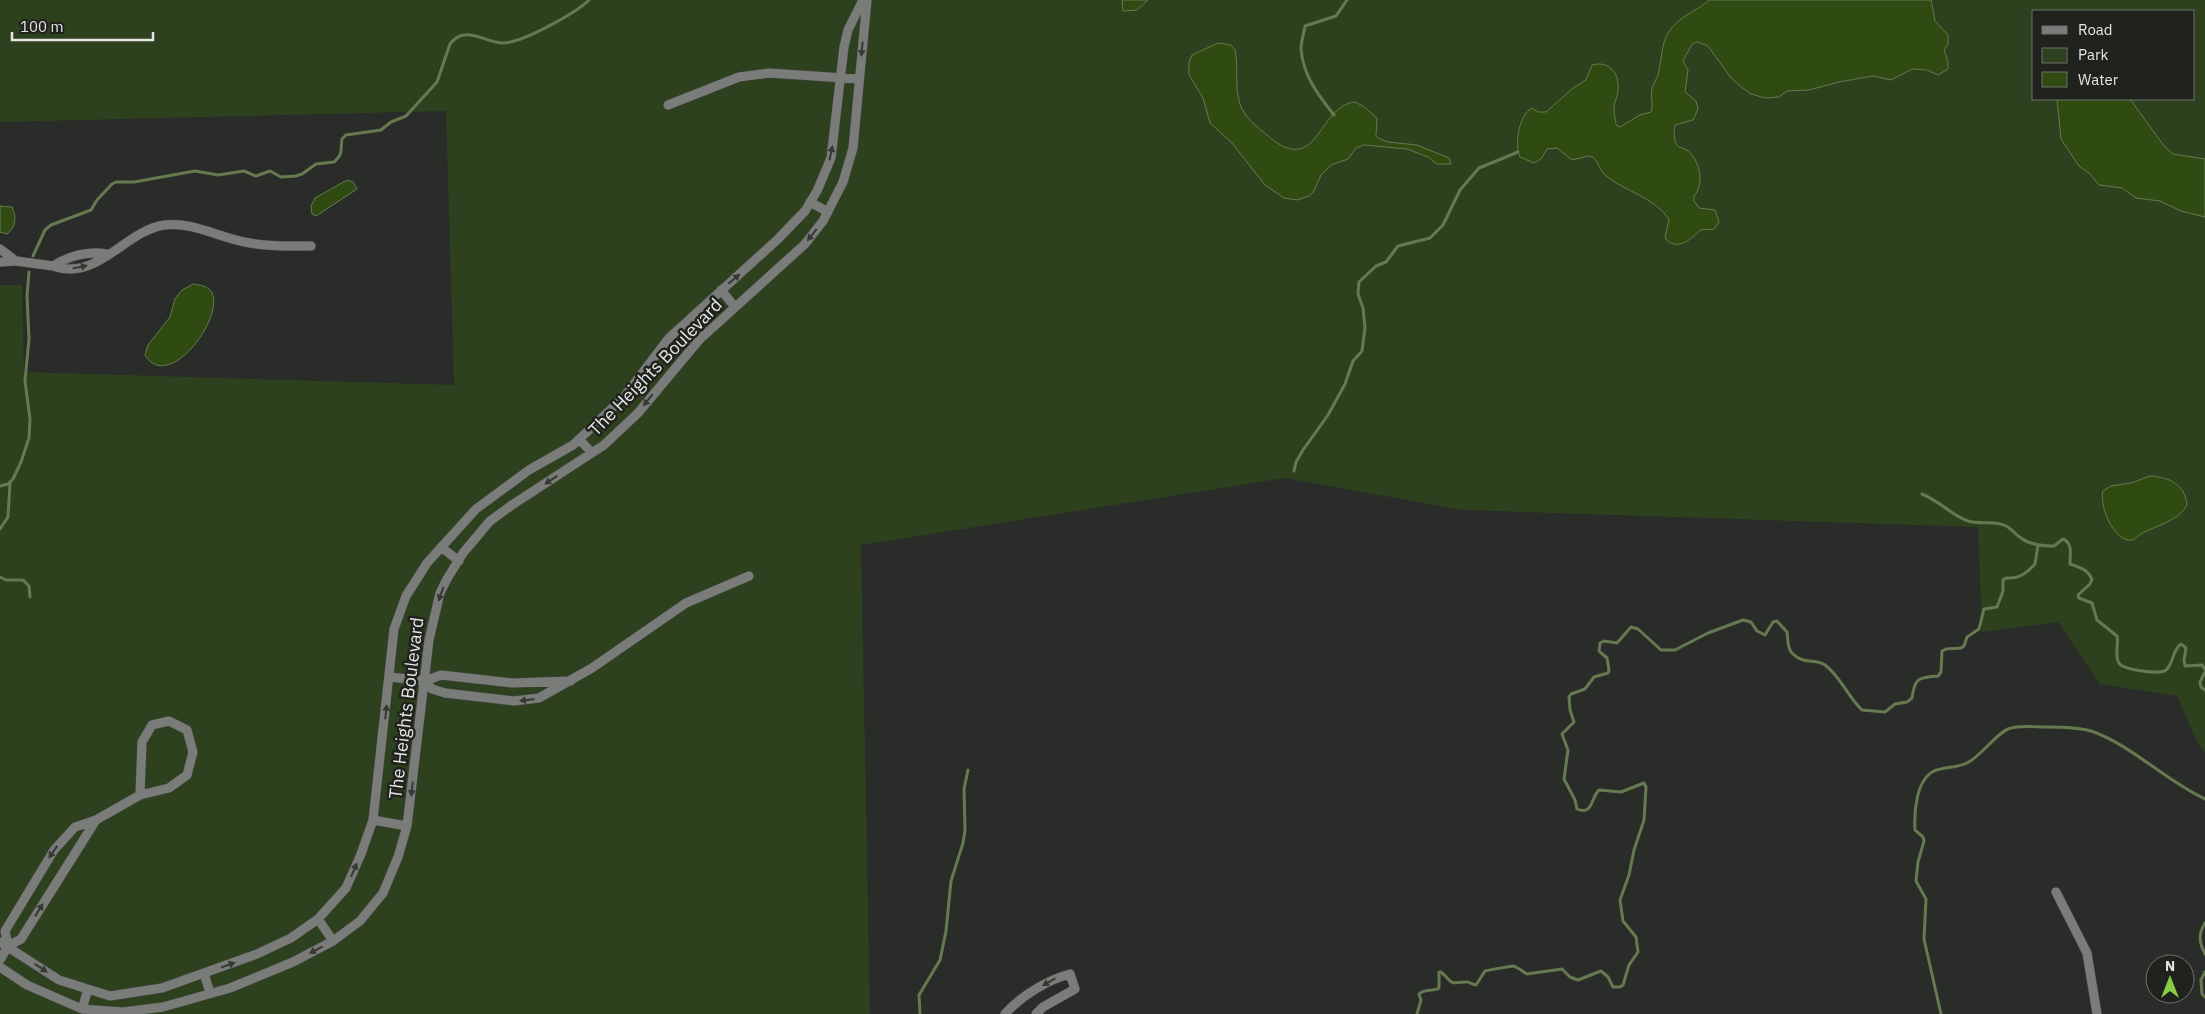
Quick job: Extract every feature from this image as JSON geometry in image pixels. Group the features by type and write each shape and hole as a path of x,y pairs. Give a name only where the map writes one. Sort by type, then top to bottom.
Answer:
{"street":[{"name":"The Heights Boulevard","path":"4,944 59,980 110,996 162,988 258,954 291,938 318,919 346,888 373,820 394,629 401,606 427,564 476,509 529,470 573,445 624,397 669,338 791,226 810,202 823,178 830,158 844,47 848,30 865,0"},
{"name":"The Heights Boulevard","path":"0,967 27,985 82,1009 123,1012 163,1007 210,994 293,962 333,941 360,921 383,893 398,857 407,826 429,640 436,607 447,579 459,560 490,521 604,445 638,413 699,340 805,244 828,212 851,159 865,0"},
{"path":"668,105 739,77 769,73 859,79"},
{"path":"810,202 828,212"},
{"path":"0,262 16,261 54,266 64,259 94,252 107,254 146,232 163,225 199,228 222,237 251,244 311,246"},
{"path":"0,249 16,261"},
{"path":"721,290 735,307"},
{"path":"579,439 592,453"},
{"path":"441,547 459,560"},
{"path":"425,681 438,692 522,701 539,698 571,680 686,603 749,576"},
{"path":"390,677 425,681 441,675 512,682 571,680"},
{"path":"0,960 5,931 54,850 75,827 96,820 140,795 168,788 187,775 194,752 187,730 169,721 152,725 142,742 140,795"},
{"path":"4,944 21,938 96,820"},
{"path":"373,820 407,826"},
{"path":"2056,892 2087,953 2096,1014"},
{"path":"318,919 333,941"},
{"path":"204,973 210,994"},
{"path":"1011,1012 1054,978 1070,974 1075,989 1043,1007 1036,1014"},
{"path":"82,1009 88,989"}],"green space":[{"path":"0,0 2205,0 2205,752 2198,744 2177,696 2100,684 2058,622 1982,632 1978,527 1463,510 1285,478 861,545 870,1014 0,1014 0,285 22,285 24,372 454,385 446,111 0,122"}],"water":[{"path":"1122,0 1148,0 1137,10 1123,11"},
{"path":"1709,0 1931,0 1935,21 1948,35 1948,44 1944,50 1948,69 1938,75 1927,70 1912,69 1891,80 1873,76 1809,90 1787,91 1779,97 1765,98 1751,94 1731,78 1708,46 1697,42 1692,44 1683,61 1688,70 1685,92 1696,101 1698,109 1693,120 1675,125 1674,138 1678,146 1691,154 1700,172 1699,185 1694,201 1699,208 1715,210 1719,222 1714,229 1700,230 1688,241 1679,244 1669,242 1665,238 1669,219 1663,211 1648,200 1606,176 1593,157 1588,156 1572,160 1557,148 1547,149 1541,159 1534,163 1520,157 1518,138 1524,117 1532,108 1538,112 1546,112 1573,88 1586,80 1592,65 1608,66 1617,79 1618,92 1614,104 1616,125 1620,127 1640,115 1651,112 1652,89 1658,75 1666,36 1676,23"},
{"path":"1218,43 1231,45 1235,50 1238,97 1244,113 1259,129 1284,147 1297,149 1307,145 1342,106 1355,102 1377,118 1376,136 1378,138 1388,142 1417,145 1449,158 1451,164 1437,164 1428,157 1407,149 1364,145 1356,148 1348,159 1331,165 1321,175 1314,191 1309,196 1297,200 1284,198 1265,185 1232,143 1210,123 1203,98 1189,75 1189,62 1192,55"},
{"path":"2057,100 2131,100 2164,146 2173,154 2205,159 2205,217 2181,211 2160,201 2136,198 2122,188 2099,185 2090,174 2079,166 2061,139"},
{"path":"347,180 353,182 357,189 316,216 312,214 311,206 315,198"},
{"path":"0,206 12,207 15,214 14,225 7,234 0,232"},
{"path":"193,284 201,285 211,291 214,303 211,317 193,347 180,358 167,365 155,364 145,355 148,345 170,317 175,299 182,290"},
{"path":"2150,476 2164,478 2175,483 2183,492 2187,505 2183,511 2172,519 2147,531 2134,540 2122,538 2108,520 2103,504 2103,491 2111,486 2131,483"}],"waterway":[{"path":"33,256 45,230 51,225 91,210 97,200 116,182 134,182 195,171 218,175 244,171 256,176 270,171 281,177 296,176 316,164 334,162 340,154 342,139 346,135 381,130 391,122 406,116 437,82 450,44 456,38 462,35 469,35 496,42 512,42 548,26 573,12 589,0"},
{"path":"1334,115 1308,76 1302,58 1301,46 1305,26 1336,16 1347,0"},
{"path":"1294,471 1296,462 1303,450 1328,415 1345,384 1353,361 1362,351 1365,328 1363,308 1358,294 1359,282 1376,266 1386,262 1398,246 1430,238 1443,225 1460,190 1479,168 1518,152"},
{"path":"0,486 8,484 13,479 29,438 30,419 25,381 29,339 27,296 29,272"},
{"path":"0,529 8,517 10,483"},
{"path":"1922,494 1963,519 1973,522 2002,524 2032,544 2054,546 2063,539 2066,541 2070,549 2070,564 2086,571 2092,579 2090,584 2078,595 2079,598 2092,603 2097,620 2117,636 2117,657 2122,666 2142,671 2157,672 2166,670 2181,644 2186,648 2185,666 2202,665 2205,669"},
{"path":"1417,1014 1421,1000 1419,994 1439,988 1439,972 1453,983 1466,982 1476,985 1485,971 1513,966 1527,974 1562,969 1570,977 1578,980 1601,971 1608,977 1613,987 1623,985 1629,965 1638,952 1636,937 1623,921 1620,900 1644,820 1646,787 1644,783 1621,792 1599,790 1589,808 1582,810 1577,809 1575,800 1564,779 1568,750 1562,734 1574,722 1570,710 1569,697 1571,694 1585,689 1594,677 1608,673 1607,658 1599,651 1600,643 1604,641 1617,643 1631,627 1638,629 1661,650 1675,650 1708,633 1743,620 1751,622 1757,631 1765,635 1773,622 1777,621 1787,632 1789,647 1793,654 1801,659 1825,665 1836,675 1862,710 1885,712 1895,704 1907,702 1912,698 1916,682 1922,678 1938,676 1941,672 1942,651 1964,646 1967,637 1979,629 1984,609 1997,607 2003,591 2003,580 2022,575 2035,564 2038,545"},
{"path":"0,577 6,580 23,580 29,586 30,597"},
{"path":"2205,672 2200,682 2201,687 2205,690"},
{"path":"1941,1014 1924,939 1926,899 1916,881 1918,862 1924,841 1923,837 1915,830 1915,814 1917,797 1923,781 1928,775 1934,771 1967,763 1998,735 2008,729 2027,726 2063,727 2091,731 2105,737 2134,753 2176,783 2205,799"},
{"path":"920,1014 919,995 940,960 946,931 951,881 965,831 964,789 968,770"},
{"path":"2205,923 2200,939 2205,954"},
{"path":"2205,972 2201,980 2202,994 2205,997"}]}
